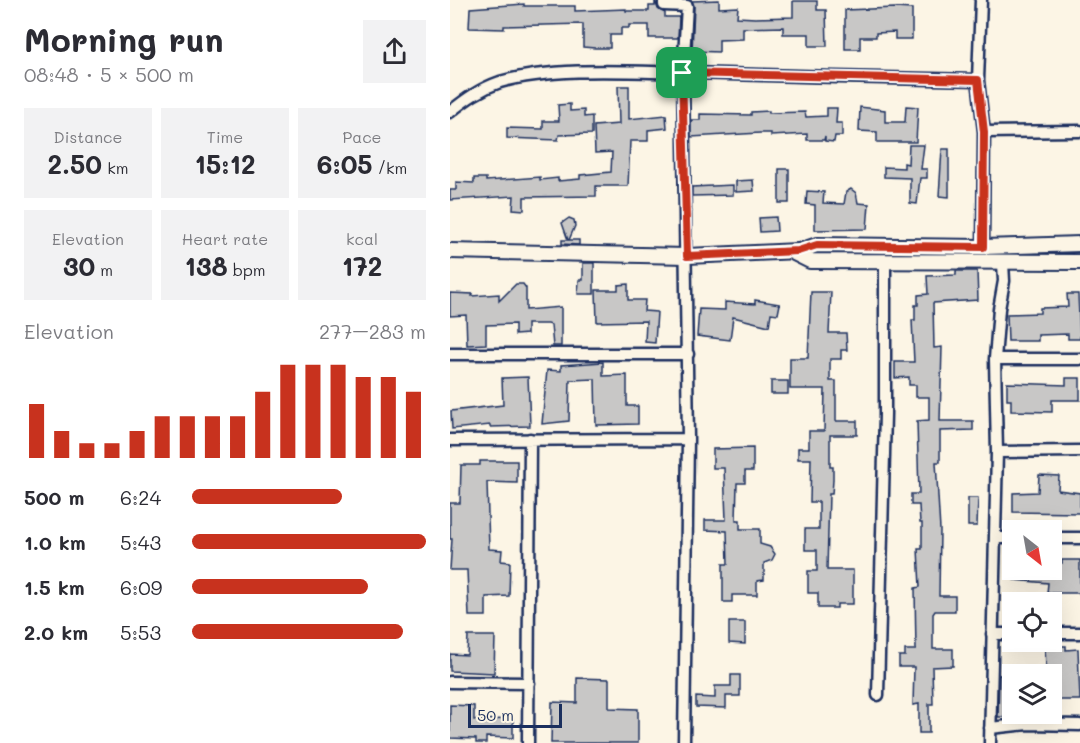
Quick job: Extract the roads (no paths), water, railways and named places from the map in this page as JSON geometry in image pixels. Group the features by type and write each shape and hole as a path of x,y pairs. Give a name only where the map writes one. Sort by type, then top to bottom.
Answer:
{"street":[{"path":"664,0 664,5 687,6 682,73 688,354 684,743"},
{"path":"981,0 978,80 984,132 983,247"},
{"path":"450,112 474,93 502,82 552,73 682,73 978,80"},
{"path":"984,132 1080,131"},
{"path":"450,251 687,256 798,251 817,245 983,247 1080,244"},
{"path":"798,251 794,253 810,261 1080,262"},
{"path":"878,695 885,414 885,262"},
{"path":"990,743 996,538 995,358 1004,281 1003,263"},
{"path":"450,354 688,354"},
{"path":"995,358 1080,359"},
{"path":"450,440 688,439"},
{"path":"528,743 530,440"},
{"path":"997,452 1080,451"},
{"path":"996,538 1002,538"},
{"path":"1062,538 1080,538"},
{"path":"1062,633 1080,633"},
{"path":"992,634 1002,634"},
{"path":"450,682 529,683"},
{"path":"990,728 1028,724 1080,725"}]}
